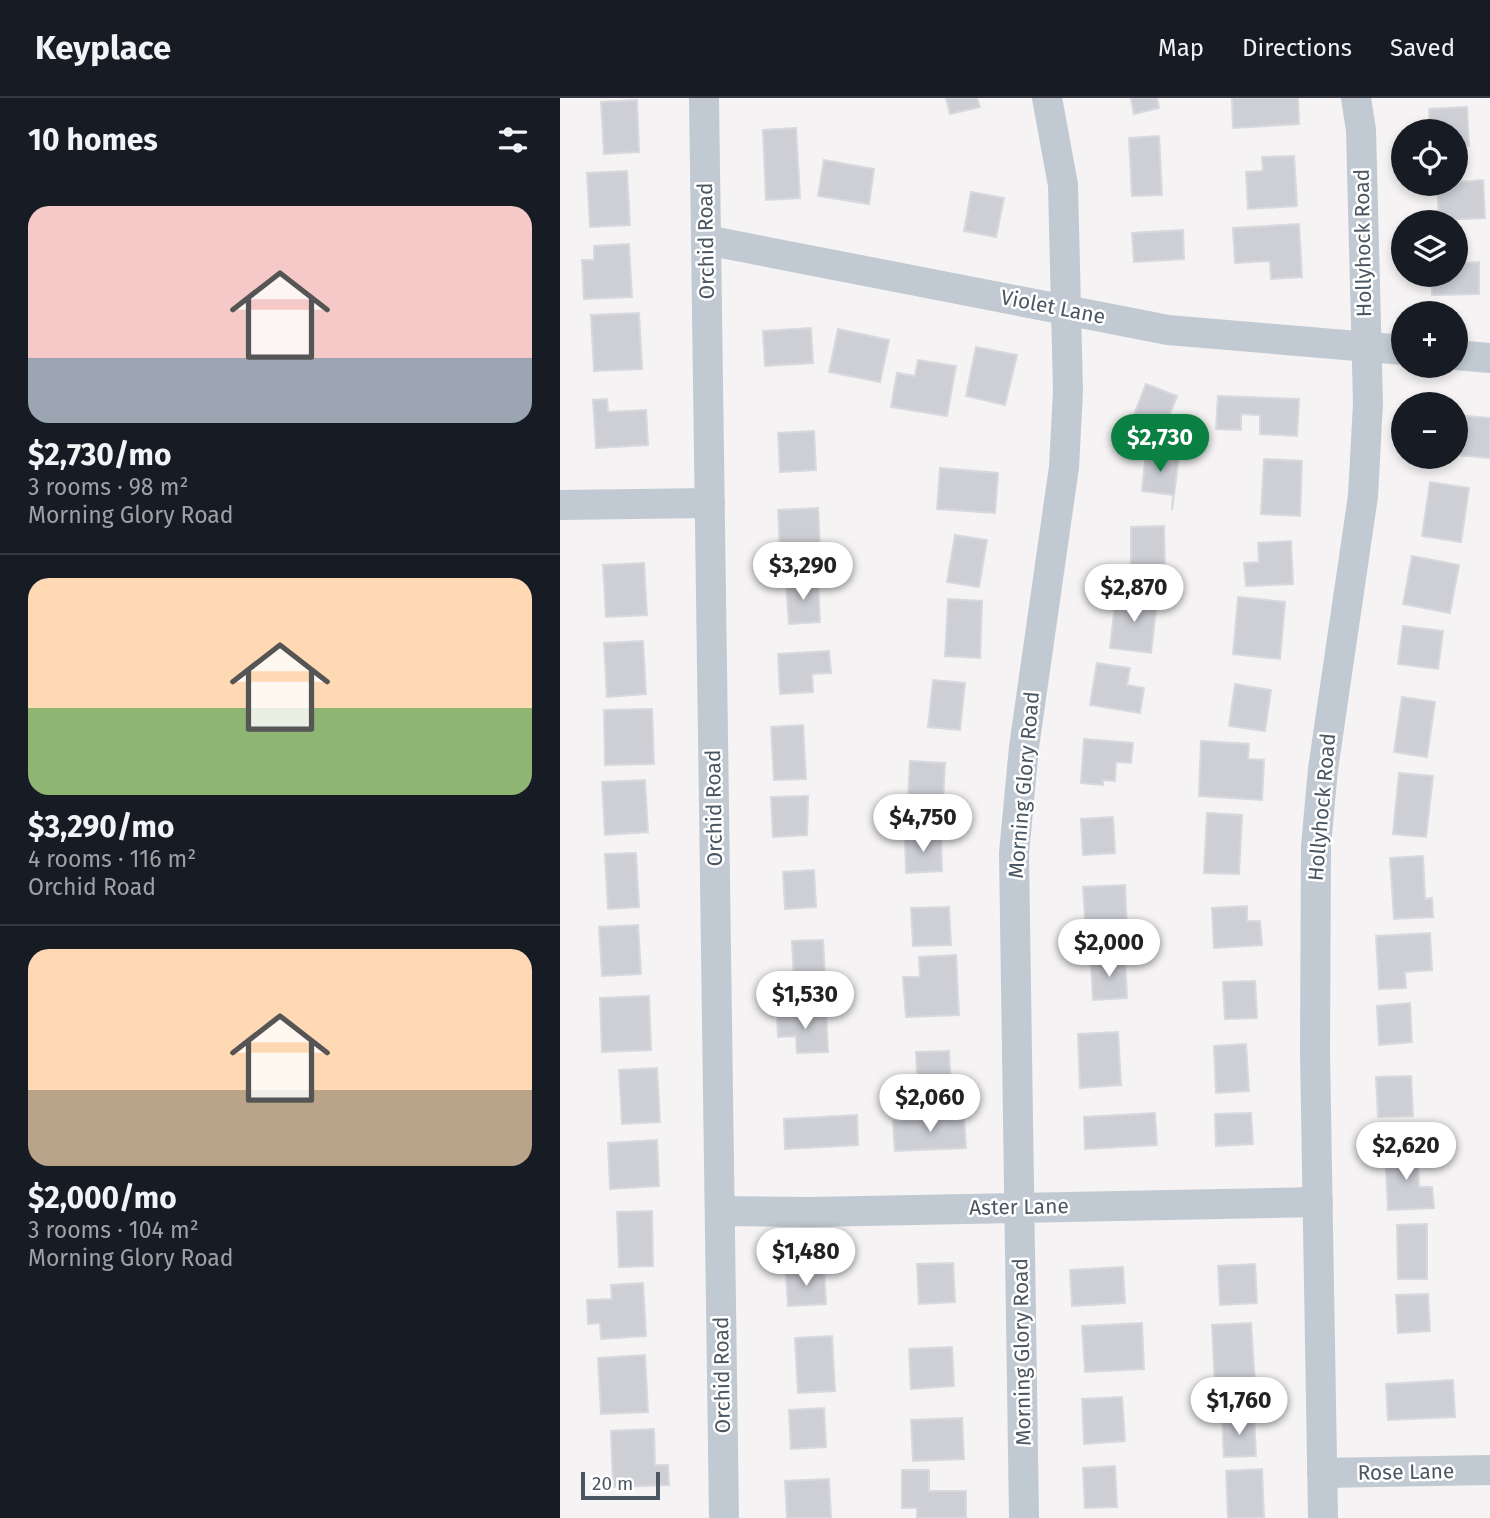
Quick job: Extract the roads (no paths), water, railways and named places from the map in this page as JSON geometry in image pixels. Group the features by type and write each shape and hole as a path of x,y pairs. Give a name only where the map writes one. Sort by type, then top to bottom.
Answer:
{"street":[{"name":"Orchid Road","path":"704,98 724,1518"},
{"name":"Morning Glory Road","path":"1024,1518 1014,853 1024,747 1064,467 1068,391 1063,185 1047,98"},
{"name":"Hollyhock Road","path":"1323,1518 1314,1052 1315,846 1323,769 1363,496 1368,403 1361,130 1356,98"},
{"name":"Violet Lane","path":"706,240 1168,330 1391,349"},
{"path":"1468,356 1490,358"},
{"path":"560,505 710,503"},
{"name":"Aster Lane","path":"720,1211 1318,1202"},
{"name":"Rose Lane","path":"1322,1473 1490,1471"}]}
